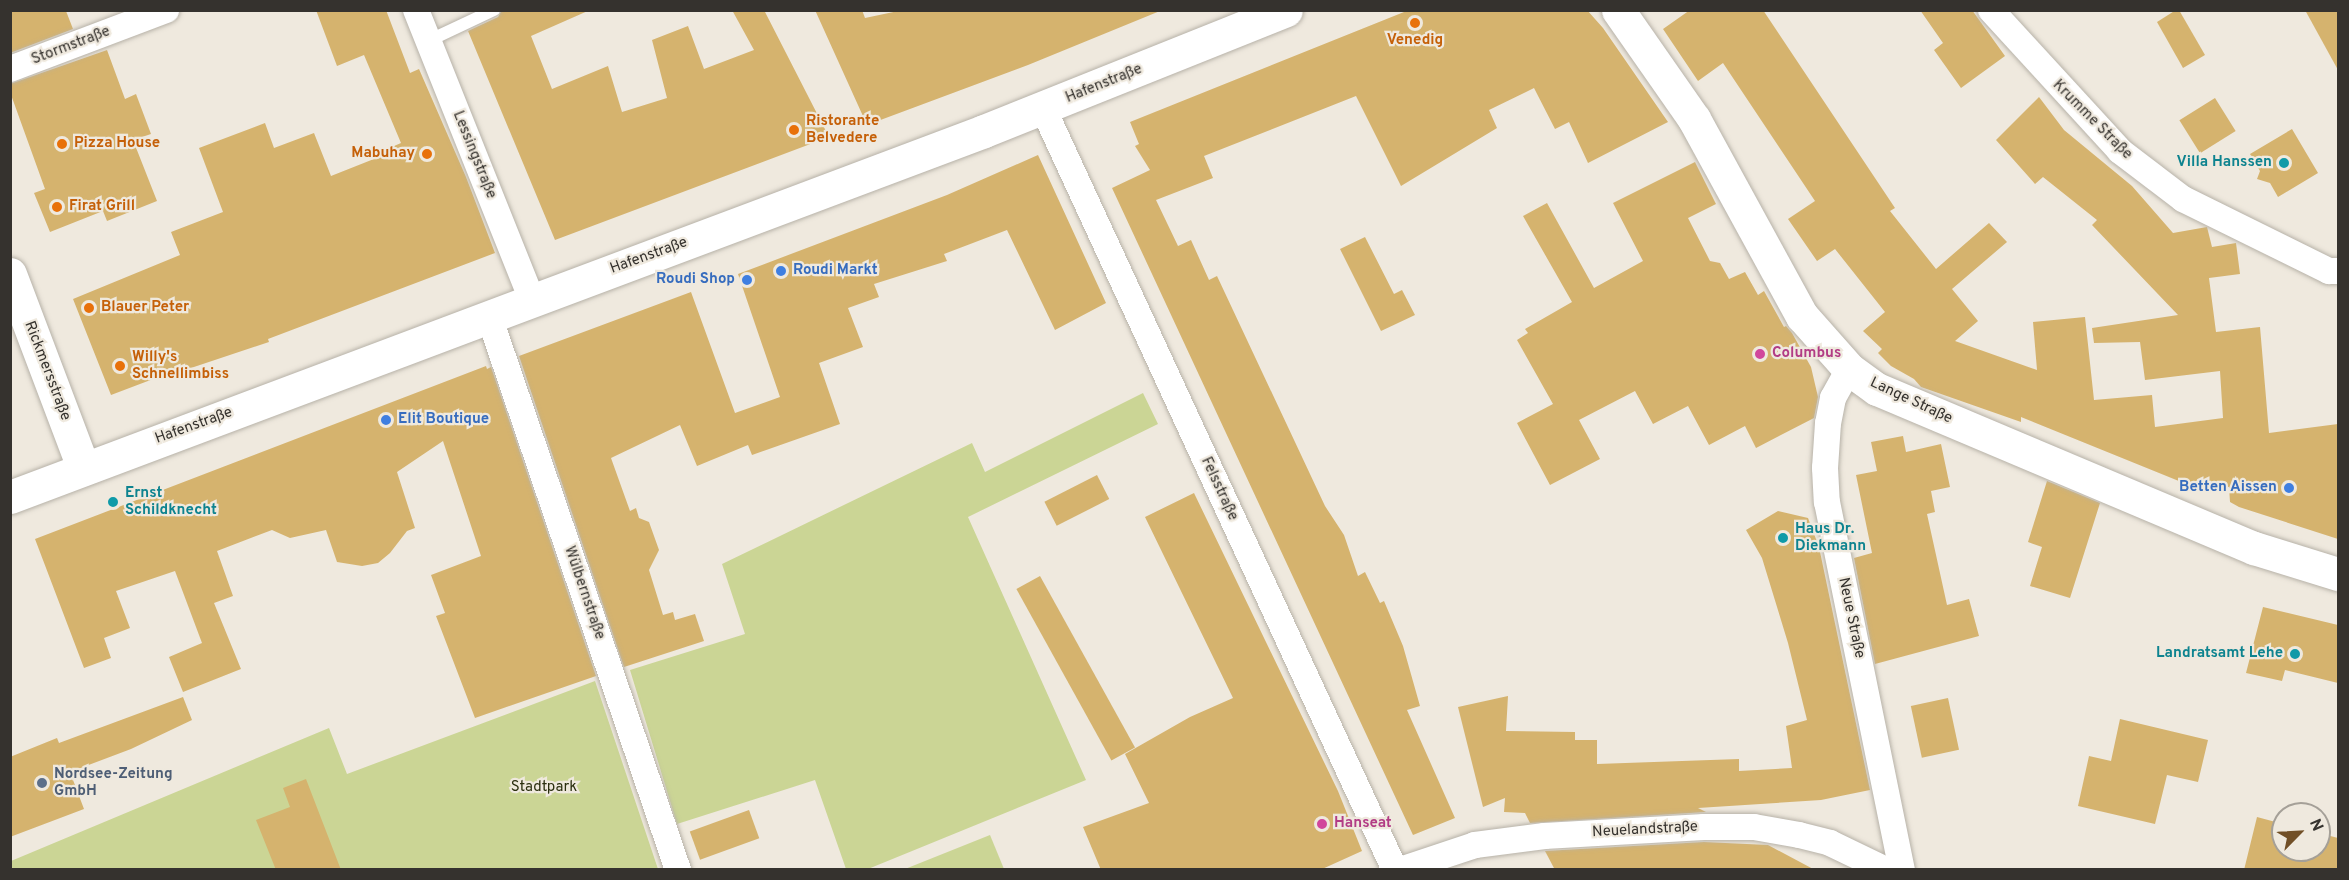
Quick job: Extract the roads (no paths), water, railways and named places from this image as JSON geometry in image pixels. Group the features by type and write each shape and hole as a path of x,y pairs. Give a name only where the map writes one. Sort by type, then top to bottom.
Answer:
{"street":[{"name":"Stormstraße","path":"10,69 166,10"},
{"name":"Lessingstraße","path":"416,10 532,300"},
{"name":"Hafenstraße","path":"10,496 1043,108 1286,10"},
{"name":"Lange Straße","path":"1618,10 1694,119 1802,316 1850,369 1877,389 2203,527 2254,548 2338,574"},
{"name":"Krumme Straße","path":"1991,10 2120,151 2183,199 2329,271 2338,272"},
{"name":"Felsstraße","path":"1043,108 1395,870"},
{"name":"Rickmersstraße","path":"10,274 83,468"},
{"name":"Wülbernstraße","path":"489,316 678,870"},
{"name":"Neue Straße","path":"1850,369 1833,398 1828,423 1825,468 1827,502 1902,870"},
{"name":"Neuelandstraße","path":"1400,870 1475,845 1544,836 1704,827 1754,827 1799,835 1830,843 1886,870"}],"lane":[{"path":"428,41 494,10"}],"place":[{"name":"Venedig","path":"1415,23"},
{"name":"Ristorante Belvedere","path":"794,130"},
{"name":"Pizza House","path":"62,144"},
{"name":"Mabuhay","path":"427,154"},
{"name":"Villa Hanssen","path":"2284,163"},
{"name":"Firat Grill","path":"57,207"},
{"name":"Roudi Markt","path":"781,271"},
{"name":"Roudi Shop","path":"747,280"},
{"name":"Blauer Peter","path":"89,308"},
{"name":"Columbus","path":"1760,354"},
{"name":"Willy's Schnellimbiss","path":"120,366"},
{"name":"Elit Boutique","path":"386,420"},
{"name":"Betten Aissen","path":"2289,488"},
{"name":"Ernst Schildknecht","path":"113,502"},
{"name":"Haus Dr. Diekmann","path":"1783,538"},
{"name":"Landratsamt Lehe","path":"2295,654"},
{"name":"Nordsee-Zeitung GmbH","path":"42,783"},
{"name":"Hanseat","path":"1322,824"}],"park label":[{"name":"Stadtpark","path":"544,788"}]}
